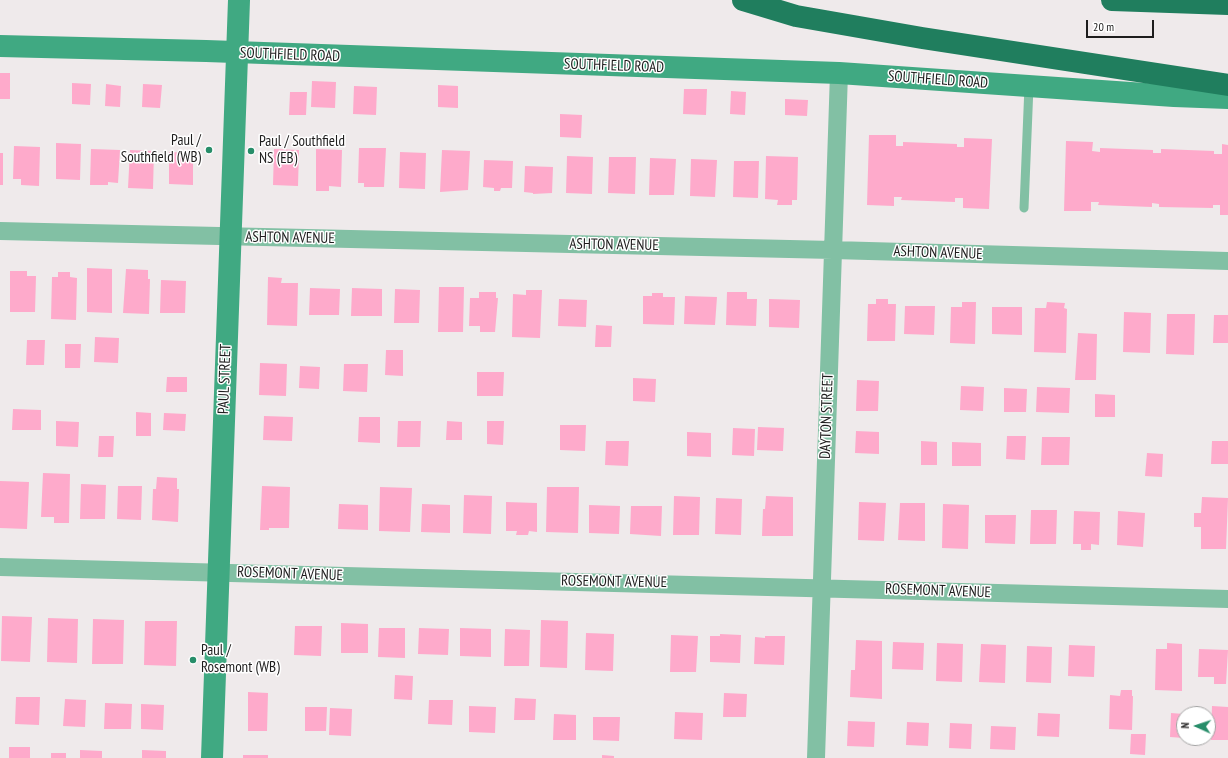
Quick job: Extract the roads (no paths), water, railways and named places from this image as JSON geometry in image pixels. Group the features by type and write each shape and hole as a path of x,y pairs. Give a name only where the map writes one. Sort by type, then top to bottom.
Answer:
{"highway":[{"path":"743,0 796,16 812,19 922,38 1228,86"},
{"path":"1112,0 1228,4"}],"main road":[{"name":"PAUL STREET","path":"212,758 239,0"},
{"name":"SOUTHFIELD ROAD","path":"0,46 839,73 1228,98"}],"street":[{"name":"DAYTON STREET","path":"816,758 839,73"},
{"name":"ASHTON AVENUE","path":"0,231 833,250 1228,261"},
{"name":"ROSEMONT AVENUE","path":"0,567 1228,599"}],"lane":[{"path":"1024,208 1029,86"}],"place":[{"name":"Paul / Southfield (WB)","path":"209,150"},
{"name":"Paul / Southfield NS (EB)","path":"251,151"},
{"name":"Paul / Rosemont (WB)","path":"193,660"}]}
